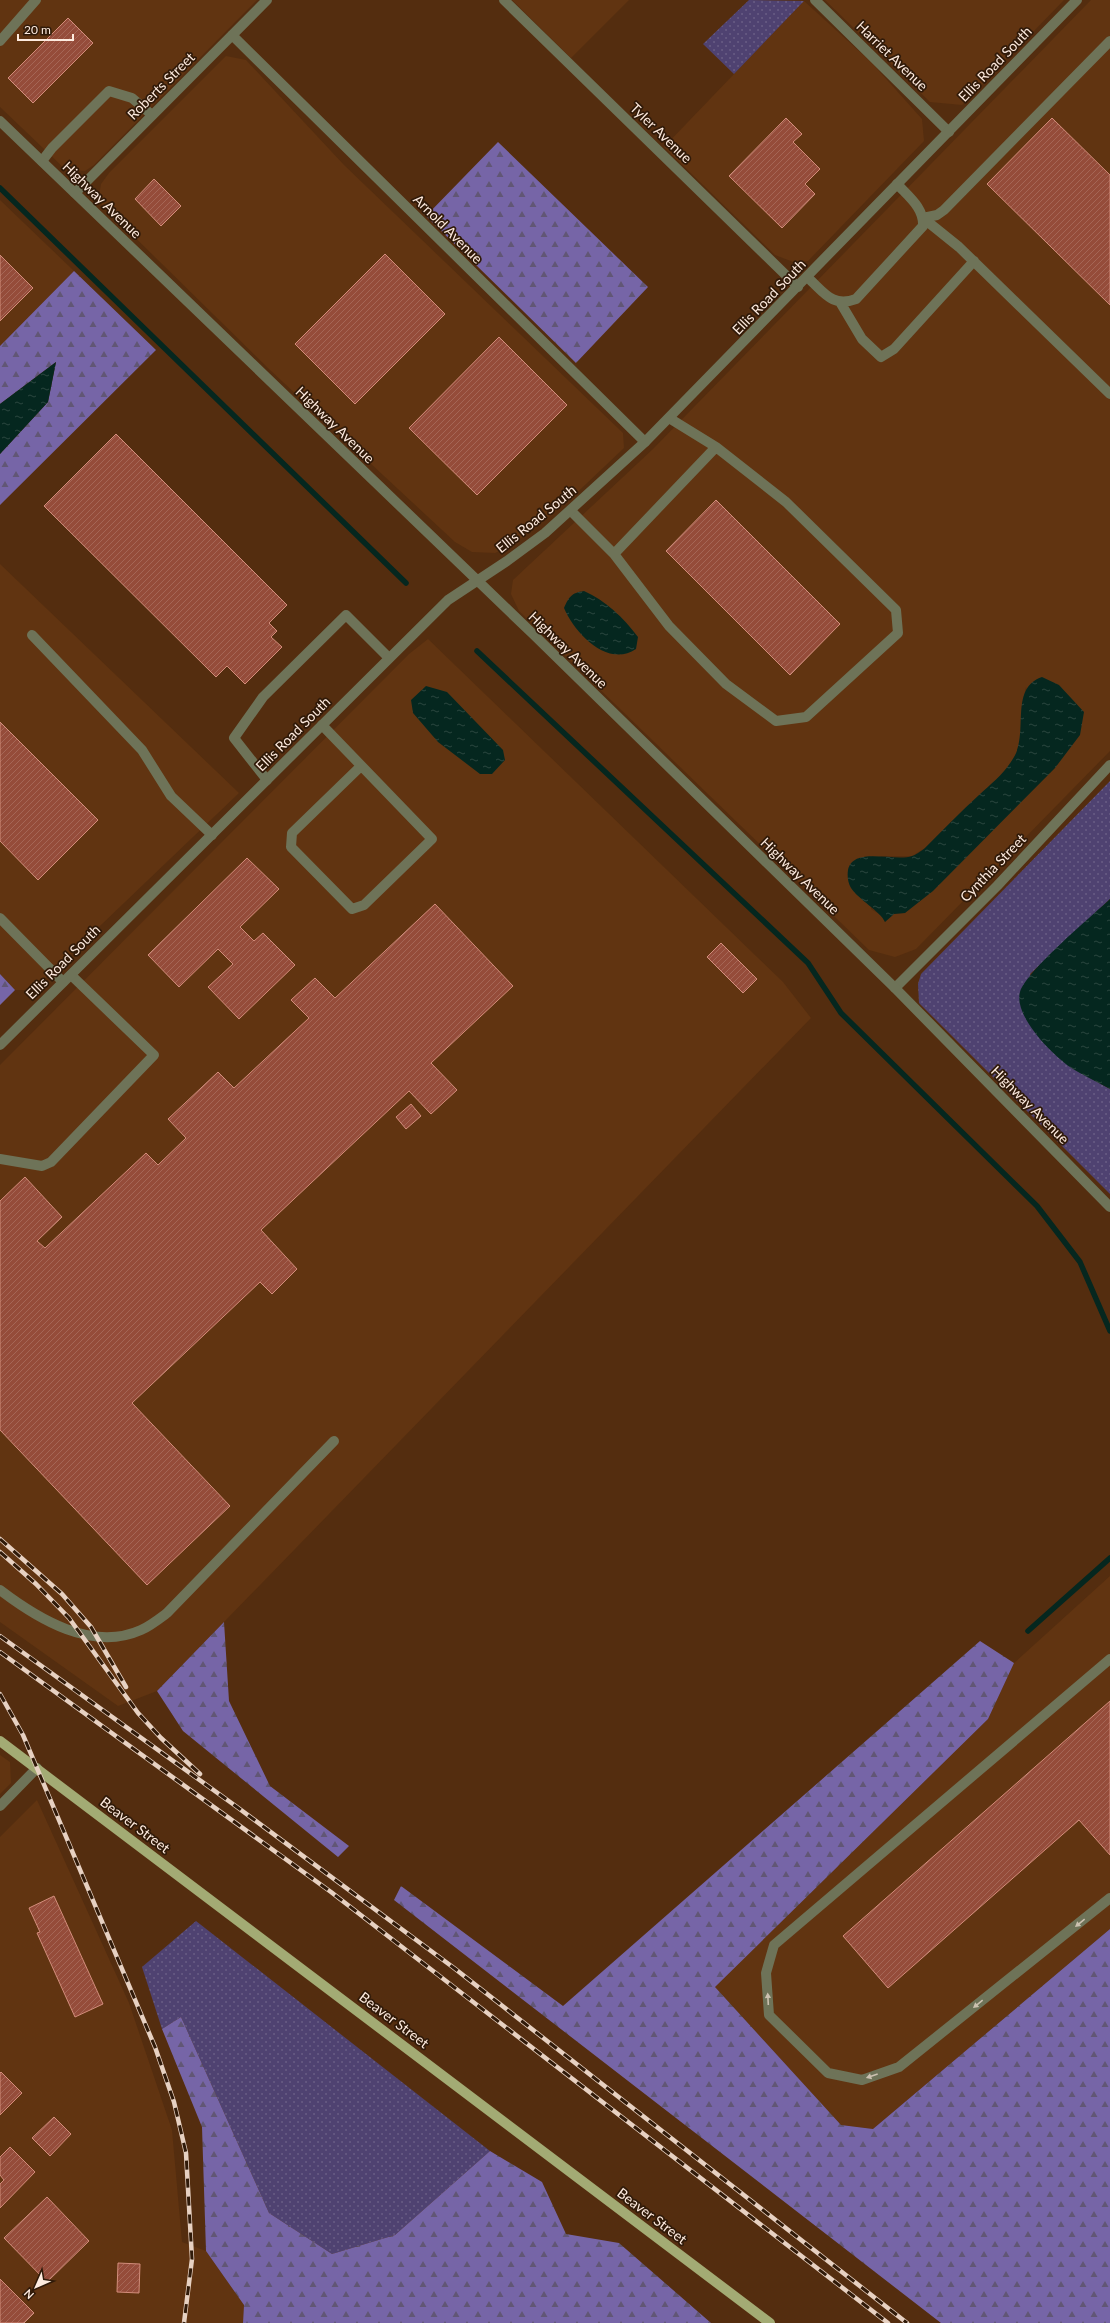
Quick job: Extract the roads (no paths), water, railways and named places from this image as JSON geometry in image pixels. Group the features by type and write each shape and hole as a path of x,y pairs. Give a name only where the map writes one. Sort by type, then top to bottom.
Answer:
{"main road":[{"name":"Beaver Street","path":"0,1741 770,2323"}],"street":[{"path":"0,41 36,0"},
{"name":"Roberts Street","path":"75,193 267,0"},
{"name":"Tyler Avenue","path":"504,0 798,287"},
{"name":"Harriet Avenue","path":"815,0 949,132"},
{"name":"Ellis Road South","path":"0,1045 448,600 507,561 571,511 645,442 808,277 1077,0"},
{"name":"Arnold Avenue","path":"232,35 645,442"},
{"path":"923,218 937,214 944,210 1110,41"},
{"path":"42,161 52,148 109,91 132,98 152,115"},
{"name":"Highway Avenue","path":"0,121 475,581 533,634 894,988 1110,1207"},
{"path":"808,277 833,300 840,302 856,299 923,226 923,218 919,208 897,184"},
{"path":"923,218 974,261 1110,394"},
{"path":"840,302 862,339 881,357 894,349 974,261"},
{"path":"571,511 614,554 674,631 726,684 776,721 806,718 898,633 896,610 786,502 716,447 669,418"},
{"path":"614,554 716,447"},
{"path":"267,780 234,738 263,697 346,616 389,658"},
{"path":"32,635 142,750 171,796 212,835"},
{"path":"322,725 432,839 364,905 352,909 291,847 292,833 361,766"},
{"name":"Cynthia Street","path":"894,988 996,886 1110,765"},
{"path":"0,918 63,982"},
{"path":"0,1159 42,1166 51,1162 154,1055 71,975"},
{"path":"0,1590 31,1613 82,1634 98,1638 142,1630 167,1613 334,1441"},
{"path":"1110,1659 774,1945 766,1973 769,2015 828,2073 862,2080 900,2067 1110,1898"},
{"path":"0,1806 37,1768"}],"water":[{"path":"56,362 48,402 0,454 0,404"},
{"path":"584,591 614,610 626,623 638,637 636,649 625,654 614,654 604,651 584,637 569,618 564,608 571,596"},
{"path":"1042,677 1059,685 1084,712 1080,735 1055,768 933,891 905,913 894,914 885,922 879,914 851,888 848,882 848,870 851,863 866,857 905,857 917,854 998,778 1007,768 1018,747 1021,712 1026,691 1032,683"},
{"path":"426,686 447,692 503,750 505,760 492,774 480,774 438,742 413,713 411,700"},
{"path":"1110,899 1110,1089 1073,1069 1046,1046 1029,1024 1019,1002 1020,992 1025,982 1034,971 1060,944"}],"waterway":[{"path":"0,188 406,583"},
{"path":"477,651 808,963 841,1013 1037,1206 1080,1262 1110,1331"},
{"path":"1028,1631 1110,1558"}],"railway":[{"path":"0,1539 62,1594 91,1627 126,1687"},
{"path":"0,1552 36,1584 69,1618 138,1713 161,1738 200,1774"},
{"path":"0,1636 237,1807 454,1968 907,2323"},
{"path":"0,1652 331,1892 888,2323"},
{"path":"0,1694 23,1735 155,2047 174,2102 186,2153 192,2259 184,2323"}]}
